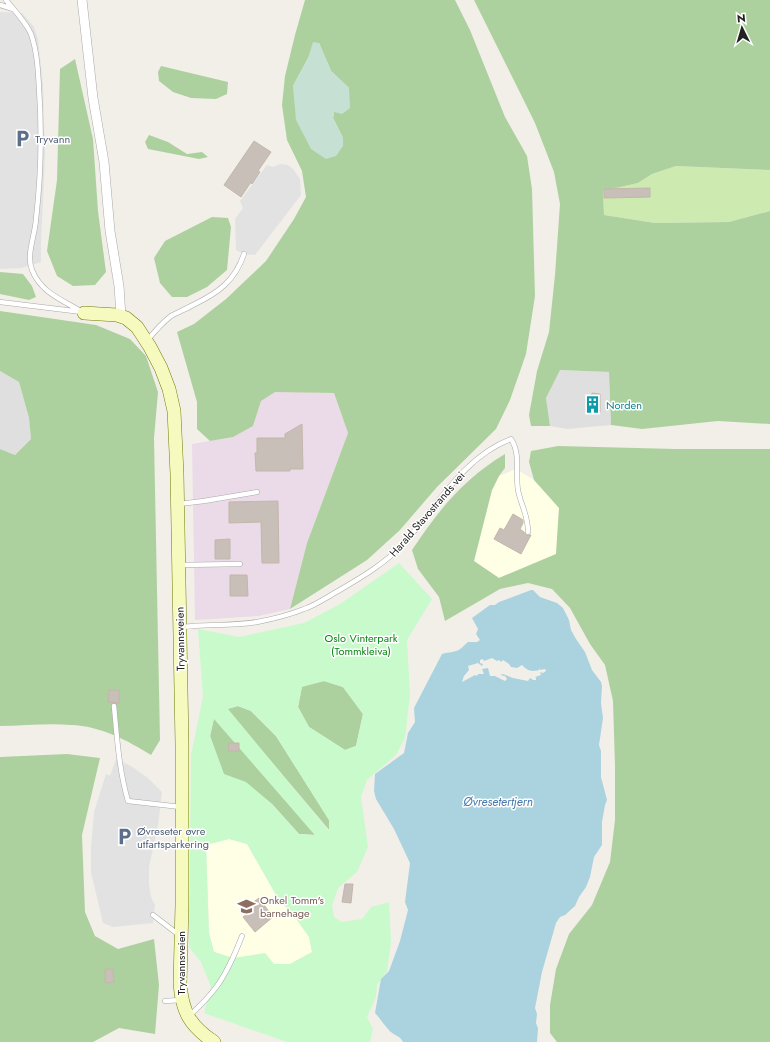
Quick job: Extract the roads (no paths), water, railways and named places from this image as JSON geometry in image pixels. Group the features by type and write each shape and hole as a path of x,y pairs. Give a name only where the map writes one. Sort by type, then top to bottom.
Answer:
{"street":[{"path":"82,0 93,98 104,162 110,231 119,286 121,316 84,313"},
{"name":"Tryvannsveien","path":"121,316 137,327 147,341 161,368 172,399 176,437 183,807 180,983 181,1000 188,1017"},
{"path":"188,1017 198,1030 214,1042"}],"lane":[{"path":"6,0 30,32 36,55 38,76 41,161 36,222 29,259 30,266 38,281 47,291 84,313"},
{"path":"0,5 13,9"},
{"path":"147,341 167,319 210,297 226,285 240,266 244,254"},
{"path":"0,302 84,313"},
{"name":"Harald Stavostrands vei","path":"180,627 257,622 293,613 305,609 358,580 396,552 452,485 478,458 496,445 511,438 516,447 518,489 528,520 528,532"},
{"path":"178,504 204,502 257,492"},
{"path":"179,565 240,564"},
{"path":"114,706 119,760 128,801 183,807"},
{"path":"154,916 181,936"},
{"path":"188,1017 211,994 221,980 234,956 242,936"},
{"path":"166,1001 181,1000"}],"water":[{"name":"Øvresetertjern","path":"533,590 540,597 557,603 563,608 569,620 571,630 585,652 592,670 601,682 603,718 599,745 601,751 601,777 607,800 602,822 602,845 594,857 590,877 575,906 565,915 560,917 556,923 542,972 535,1008 537,1014 536,1023 538,1028 537,1042 403,1042 390,1031 375,1013 381,979 389,971 400,941 408,910 405,902 410,863 394,829 376,799 374,791 375,774 404,753 408,733 415,722 414,708 442,654 461,649 468,642 477,642 480,640 476,634 478,629 472,618 490,605 495,605 499,602","holes":["492,658 497,661 499,660 501,662 503,660 511,667 517,668 522,665 526,669 534,671 539,670 540,668 540,670 545,669 546,671 543,673 540,672 541,675 535,677 536,680 530,678 528,681 503,674 500,675 505,676 507,679 505,681 495,676 490,676 488,668 482,669 484,674 478,674 477,676 475,675 462,682 464,676 469,670 468,666 478,663 482,666 483,664 480,663 480,660 483,659 484,661"]}],"place":[{"name":"Tryvann","path":"22,139"},
{"name":"Norden","path":"593,405"},
{"name":"Øvreseter øvre utfartsparkering","path":"124,837"},
{"name":"Onkel Tomm's barnehage","path":"247,906"}],"park label":[{"name":"Oslo Vinterpark (Tommkleiva)","path":"361,644"}]}
